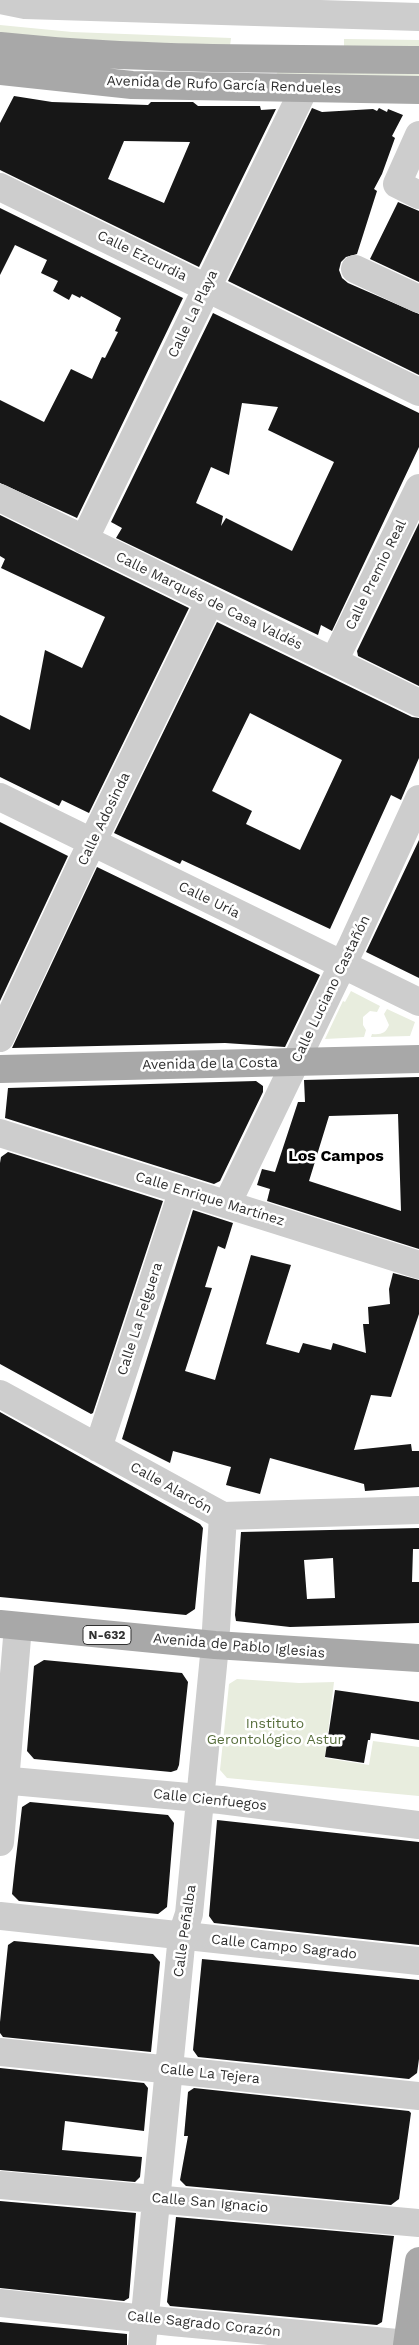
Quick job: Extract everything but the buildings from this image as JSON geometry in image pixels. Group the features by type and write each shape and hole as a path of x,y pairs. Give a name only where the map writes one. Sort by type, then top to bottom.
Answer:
{"main road":[{"name":"Avenida de Rufo García Rendueles","path":"0,46 64,53 133,56 419,60"},
{"name":"Avenida de Rufo García Rendueles","path":"0,71 132,85 417,91"},
{"name":"Avenida de la Costa","path":"0,1069 419,1059"},
{"name":"Avenida de Pablo Iglesias","path":"9,1625 214,1645 419,1658"},
{"path":"411,2343 419,2261"}],"street":[{"path":"0,0 25,5 419,17"},
{"name":"Calle La Playa","path":"84,540 304,89"},
{"path":"419,135 397,184 419,195"},
{"name":"Calle Ezcurdia","path":"0,187 419,392"},
{"path":"355,269 419,299"},
{"name":"Calle Premio Real","path":"334,661 419,488"},
{"name":"Calle Marqués de Casa Valdés","path":"0,498 84,540 208,594 334,661 419,703"},
{"name":"Calle Adosinda","path":"0,1038 208,594"},
{"name":"Calle Uría","path":"0,797 92,844 419,1002"},
{"name":"Calle Luciano Castañón","path":"227,1204 343,965 419,799"},
{"name":"Calle Enrique Martínez","path":"0,1133 419,1264"},
{"name":"Calle La Felguera","path":"98,1448 183,1190"},
{"name":"Calle Alarcón","path":"0,1394 223,1516 419,1510"},
{"name":"Calle Peñalba","path":"142,2345 182,1935 189,1914 214,1645 223,1516"},
{"path":"0,1842 9,1625"},
{"name":"Calle Cienfuegos","path":"3,1781 199,1799 419,1824"},
{"name":"Calle Campo Sagrado","path":"0,1916 419,1962"},
{"name":"Calle La Tejera","path":"0,2052 419,2096"},
{"name":"Calle San Ignacio","path":"0,2185 419,2223"},
{"name":"Calle Sagrado Corazón","path":"0,2303 411,2343"}],"green space":[{"path":"0,25 72,32 231,38 230,46 20,37 0,34"},
{"path":"344,39 419,40 419,49 344,48"},
{"path":"281,65 419,67 419,77 276,75"},
{"path":"351,991 380,1006 377,1012 370,1011 363,1017 363,1025 366,1030 364,1037 325,1039 343,1001 345,1002"},
{"path":"387,1009 415,1022 410,1036 371,1037 372,1034 383,1033 388,1028 389,1025 384,1014"},
{"name":"Instituto Gerontológico Astur","path":"237,1679 299,1683 334,1682 325,1758 369,1765 373,1741 419,1747 419,1796 227,1778 220,1770 229,1684"}],"district":[{"name":"Los Campos","path":"336,1156"}]}
